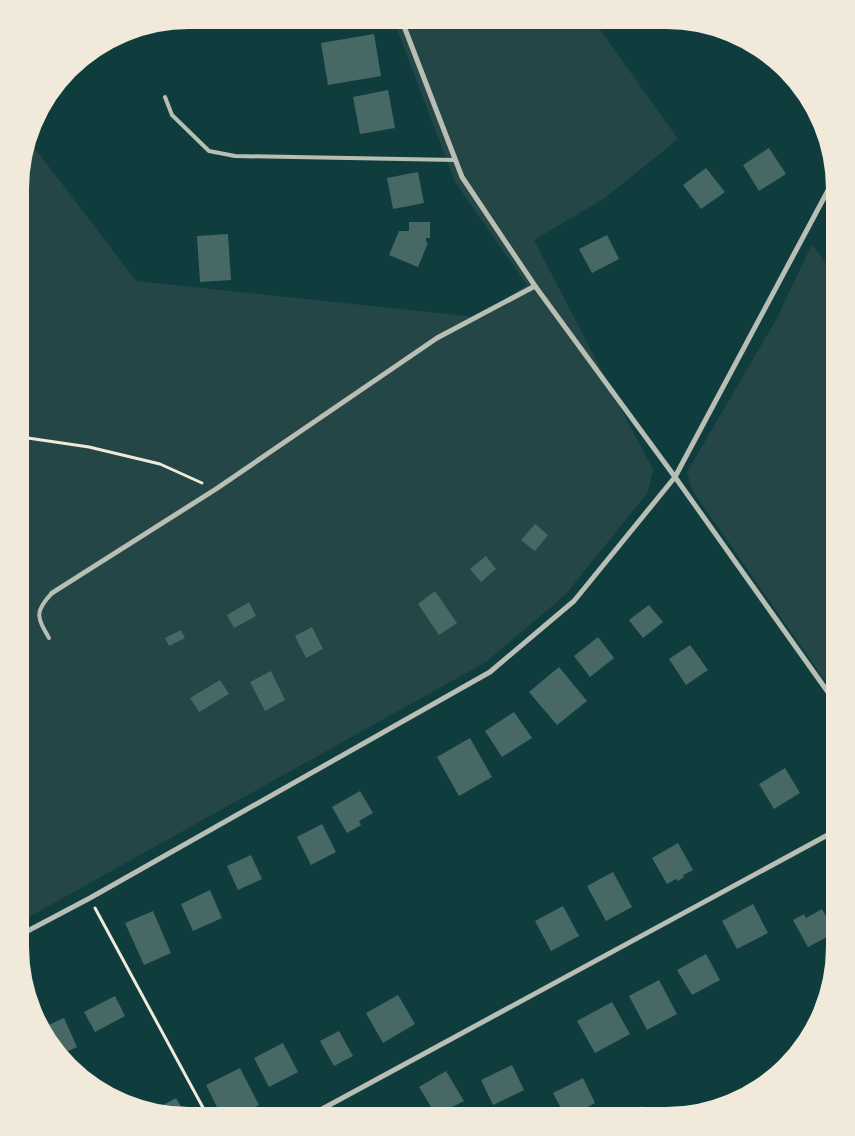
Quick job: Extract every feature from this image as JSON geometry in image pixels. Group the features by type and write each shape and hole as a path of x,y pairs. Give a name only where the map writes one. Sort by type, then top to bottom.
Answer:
{"street":[{"path":"405,29 462,177 534,286 675,477 826,689"},
{"path":"29,930 90,898 490,672 574,601 675,477 826,194"},
{"path":"52,593 216,489 437,338 534,286"},
{"path":"326,1107 826,837"}],"lane":[{"path":"165,97 172,116 209,151 235,156 455,160"},
{"path":"49,638 39,622 40,606 52,593"}],"path":[{"path":"29,438 89,447 160,464 216,489"},
{"path":"90,898 203,1107"}],"shaded area":[{"path":"397,29 600,29 678,139 605,198 534,240 653,470 648,492 565,595 486,662 29,917 29,188 30,167 34,147 136,281 476,317 527,285 455,182"},
{"path":"812,244 826,264 826,682 692,490 687,472 777,318"}],"building":[{"path":"374,34 381,76 328,85 321,43"},
{"path":"388,90 395,128 360,134 353,97"},
{"path":"769,148 786,174 759,191 743,165"},
{"path":"706,168 725,192 701,209 683,185"},
{"path":"418,172 424,203 393,209 387,178"},
{"path":"409,222 430,222 430,238 426,238 428,243 418,267 389,255 399,231 409,231"},
{"path":"228,234 231,280 200,282 197,236"},
{"path":"607,235 619,259 592,273 579,249"},
{"path":"535,524 548,535 535,551 521,540"},
{"path":"486,556 496,569 481,582 470,569"},
{"path":"435,591 457,623 439,635 418,604"},
{"path":"249,602 256,616 234,628 227,615"},
{"path":"649,605 663,622 643,638 629,620"},
{"path":"312,627 323,649 306,658 295,636"},
{"path":"181,630 185,638 169,646 165,638"},
{"path":"598,637 614,658 590,677 574,656"},
{"path":"690,645 708,670 686,685 669,659"},
{"path":"559,667 587,701 557,725 529,692"},
{"path":"271,671 285,700 265,711 250,682"},
{"path":"220,680 229,694 199,712 190,698"},
{"path":"514,712 532,738 502,757 485,731"},
{"path":"470,738 492,777 459,796 437,757"},
{"path":"785,768 800,793 774,809 759,784"},
{"path":"360,791 373,813 359,821 361,825 347,833 332,807"},
{"path":"322,824 336,852 311,865 297,837"},
{"path":"678,843 693,870 683,875 684,877 678,881 676,879 667,884 652,858"},
{"path":"251,855 262,879 238,890 227,866"},
{"path":"613,872 632,907 606,921 587,886"},
{"path":"210,890 222,918 193,931 181,904"},
{"path":"753,904 768,933 737,949 722,921"},
{"path":"563,906 579,936 551,951 535,921"},
{"path":"822,909 826,916 826,938 808,947 793,920 804,914 806,918"},
{"path":"153,911 171,953 144,965 125,923"},
{"path":"706,954 720,980 692,995 677,970"},
{"path":"659,980 677,1014 647,1030 629,996"},
{"path":"398,995 415,1024 383,1043 366,1013"},
{"path":"115,996 125,1016 95,1032 84,1012"},
{"path":"612,1002 630,1034 595,1053 577,1021"},
{"path":"64,1018 77,1047 67,1052 49,1025"},
{"path":"339,1031 353,1056 334,1066 320,1041"},
{"path":"283,1043 298,1072 269,1087 254,1058"},
{"path":"512,1065 524,1090 493,1105 481,1080"},
{"path":"240,1068 259,1105 255,1107 217,1107 206,1085"},
{"path":"446,1071 464,1101 452,1107 431,1107 419,1087"},
{"path":"583,1078 595,1103 588,1107 560,1107 553,1093"},
{"path":"176,1098 181,1107 167,1106 163,1105"}]}
